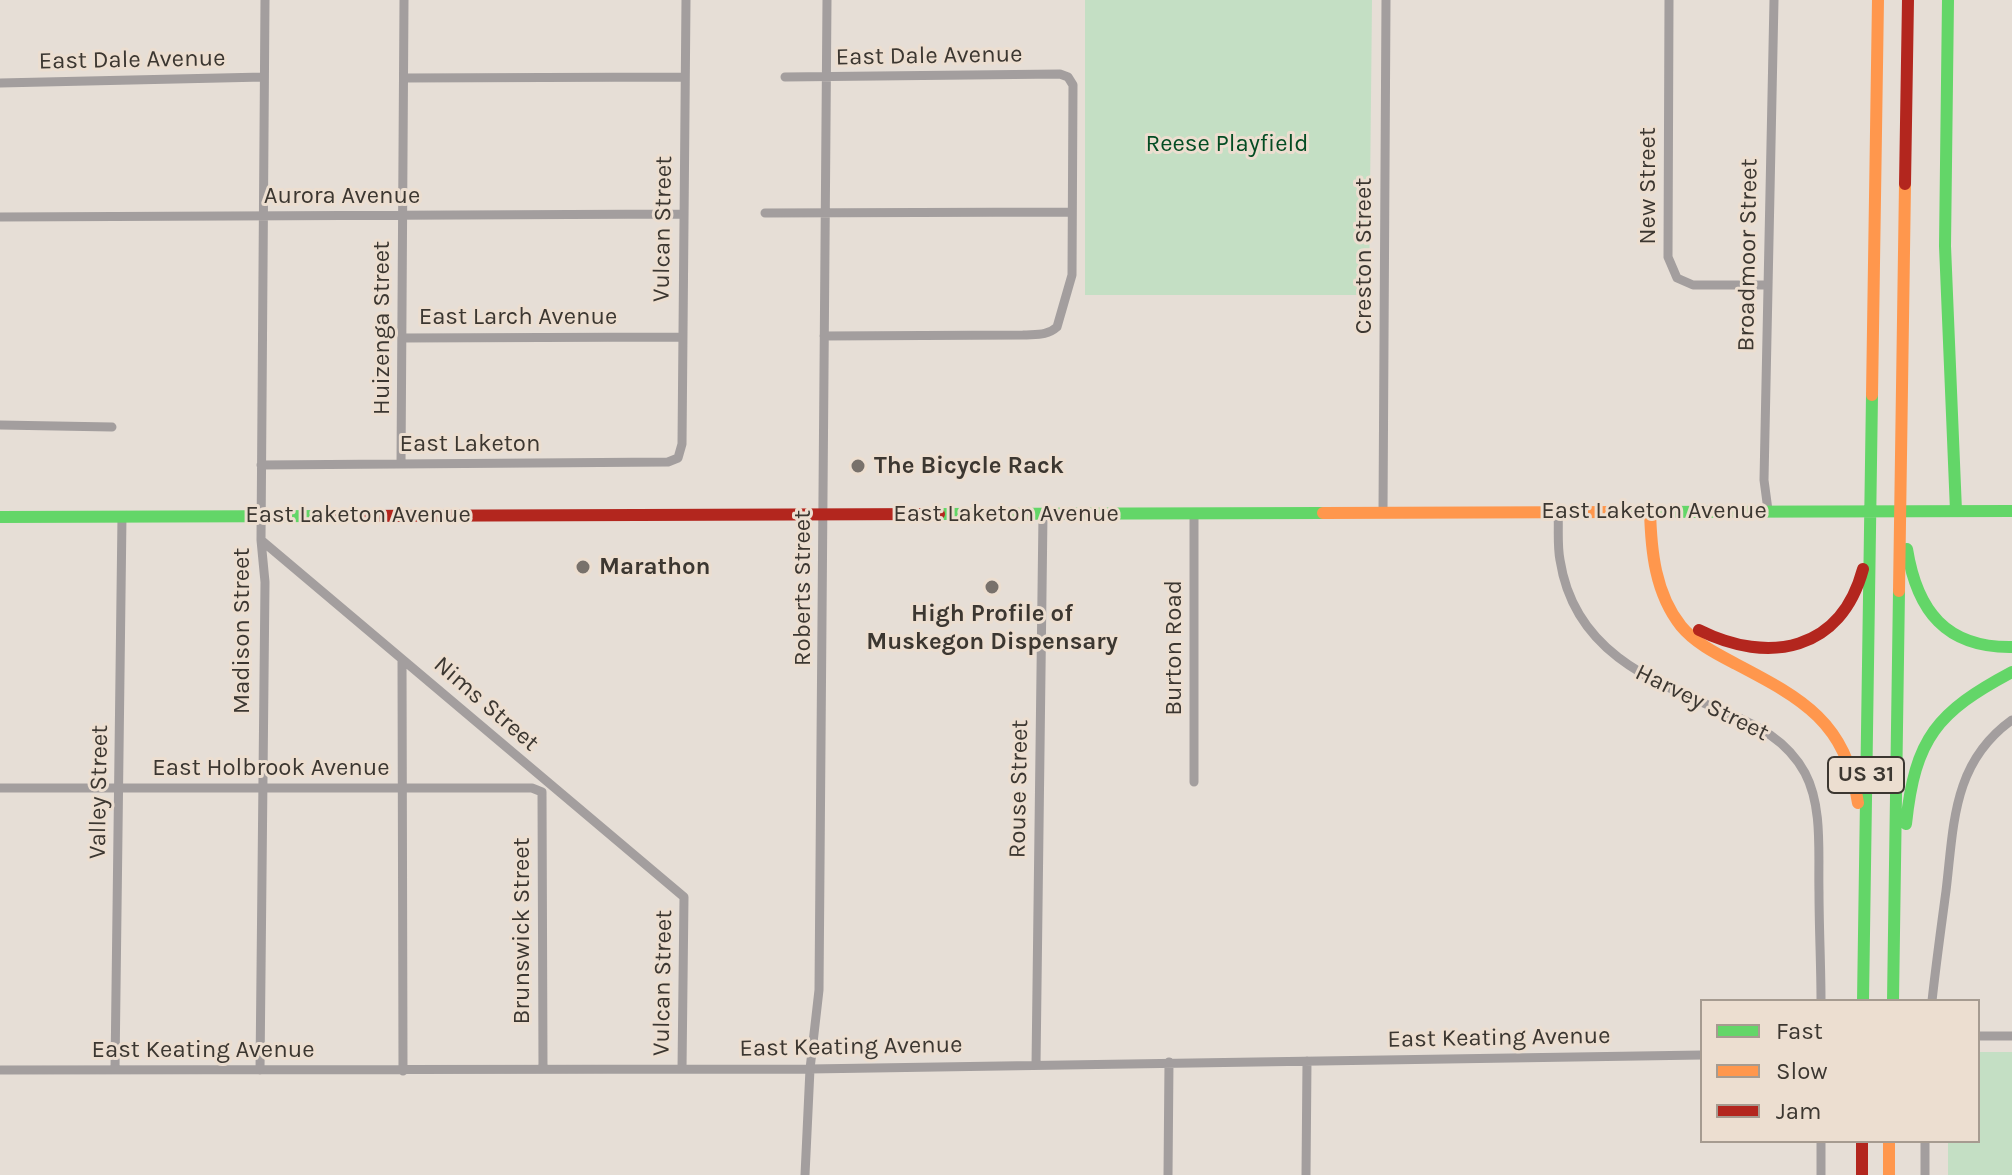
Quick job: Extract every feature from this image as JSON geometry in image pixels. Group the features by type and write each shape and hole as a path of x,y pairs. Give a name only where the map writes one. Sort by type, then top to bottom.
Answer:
{"main road":[{"name":"US 31","path":"1863,999 1878,0"},
{"path":"1908,0 1902,367 1905,449 1903,545 1917,593 1931,616 1944,628 1971,643 2012,647"},
{"path":"1948,0 1945,246 1956,511"},
{"path":"1650,510 1660,568 1676,606 1699,630 1714,640 1745,649 1782,648 1807,641 1824,631 1856,593 1869,547"},
{"path":"1650,510 1650,551 1654,572 1682,628 1702,645 1789,692 1810,707 1825,721 1842,745 1855,782 1858,837 1864,871"},
{"name":"East Laketon Avenue","path":"0,517 2012,511"},
{"name":"US 31","path":"1893,999 1903,545"},
{"path":"1894,931 1901,919 1907,809 1918,754 1949,710 1976,690 2012,672"},
{"path":"1862,1143 1862,1175"},
{"path":"1889,1143 1889,1175"}],"street":[{"name":"Madison Street","path":"260,1070 265,582 261,540 261,465 265,0"},
{"name":"Huizenga Street","path":"401,464 404,0"},
{"name":"Vulcan Street","path":"678,458 681,450 686,0"},
{"name":"Roberts Street","path":"805,1175 810,1069 819,990 827,0"},
{"name":"Creston Street","path":"1383,511 1386,0"},
{"name":"New Street","path":"1669,0 1668,257 1677,278 1693,285 1767,285"},
{"name":"Broadmoor Street","path":"1768,510 1764,480 1774,0"},
{"name":"East Dale Avenue","path":"785,77 1060,74 1071,80 1073,90 1072,212"},
{"name":"East Dale Avenue","path":"0,83 264,77"},
{"path":"404,78 684,77"},
{"path":"765,213 1072,212 1072,275 1057,327 1045,334 824,336"},
{"name":"Aurora Avenue","path":"0,217 684,214"},
{"name":"East Larch Avenue","path":"402,338 682,337"},
{"path":"0,425 112,427"},
{"name":"East Laketon","path":"261,465 668,462 678,458"},
{"name":"Harvey Street","path":"1558,512 1559,557 1563,575 1580,616 1603,644 1623,663 1646,677 1771,734 1793,754 1804,771 1814,802 1817,831 1821,999"},
{"name":"Rouse Street","path":"1036,1065 1043,514"},
{"name":"Burton Road","path":"1194,514 1194,782"},
{"name":"Valley Street","path":"115,1069 122,516"},
{"name":"Nims Street","path":"261,540 684,897"},
{"path":"402,659 403,1071"},
{"path":"1932,999 1955,808 1974,758 2012,720"},
{"name":"East Holbrook Avenue","path":"0,788 262,786 532,788 542,792"},
{"name":"Brunswick Street","path":"542,792 543,1069"},
{"name":"Vulcan Street","path":"682,1069 684,897"},
{"path":"1980,1036 2012,1036"},
{"name":"East Keating Avenue","path":"0,1070 810,1069 1700,1055"},
{"path":"1306,1175 1307,1061"},
{"path":"1168,1175 1169,1062"},
{"path":"1821,1143 1821,1175"},
{"path":"1925,1143 1925,1175"}],"green space":[{"name":"Reese Playfield","path":"1085,0 1372,0 1369,295 1085,295"},
{"path":"1980,1052 2012,1052 2012,1175 1948,1175 1948,1143 1980,1143"}],"traffic: fast":[{"path":"1948,0 1945,246 1956,511"},
{"path":"1863,999 1872,395"},
{"path":"1625,512 2012,511"},
{"path":"939,514 1323,513"},
{"path":"0,517 336,516"},
{"path":"1907,549 1918,591 1938,622 1969,641 2012,647"},
{"path":"1893,999 1899,591"},
{"path":"1906,824 1916,770 1934,731 1965,701 2012,672"}],"traffic: slow":[{"path":"1872,395 1878,0"},
{"path":"1899,591 1905,184"},
{"path":"1650,510 1660,586 1681,626 1707,648 1782,689 1818,716 1843,752 1858,803"},
{"path":"1323,513 1625,512"},
{"path":"1889,1143 1889,1175"}],"traffic: jam":[{"path":"1905,184 1908,0"},
{"path":"336,516 939,514"},
{"path":"1699,630 1751,647 1776,648 1799,643 1820,634 1838,618 1853,597 1863,569"},
{"path":"1862,1143 1862,1175"}],"place":[{"name":"The Bicycle Rack","path":"858,466"},
{"name":"Marathon","path":"583,567"},
{"name":"High Profile of Muskegon Dispensary","path":"992,587"}]}
